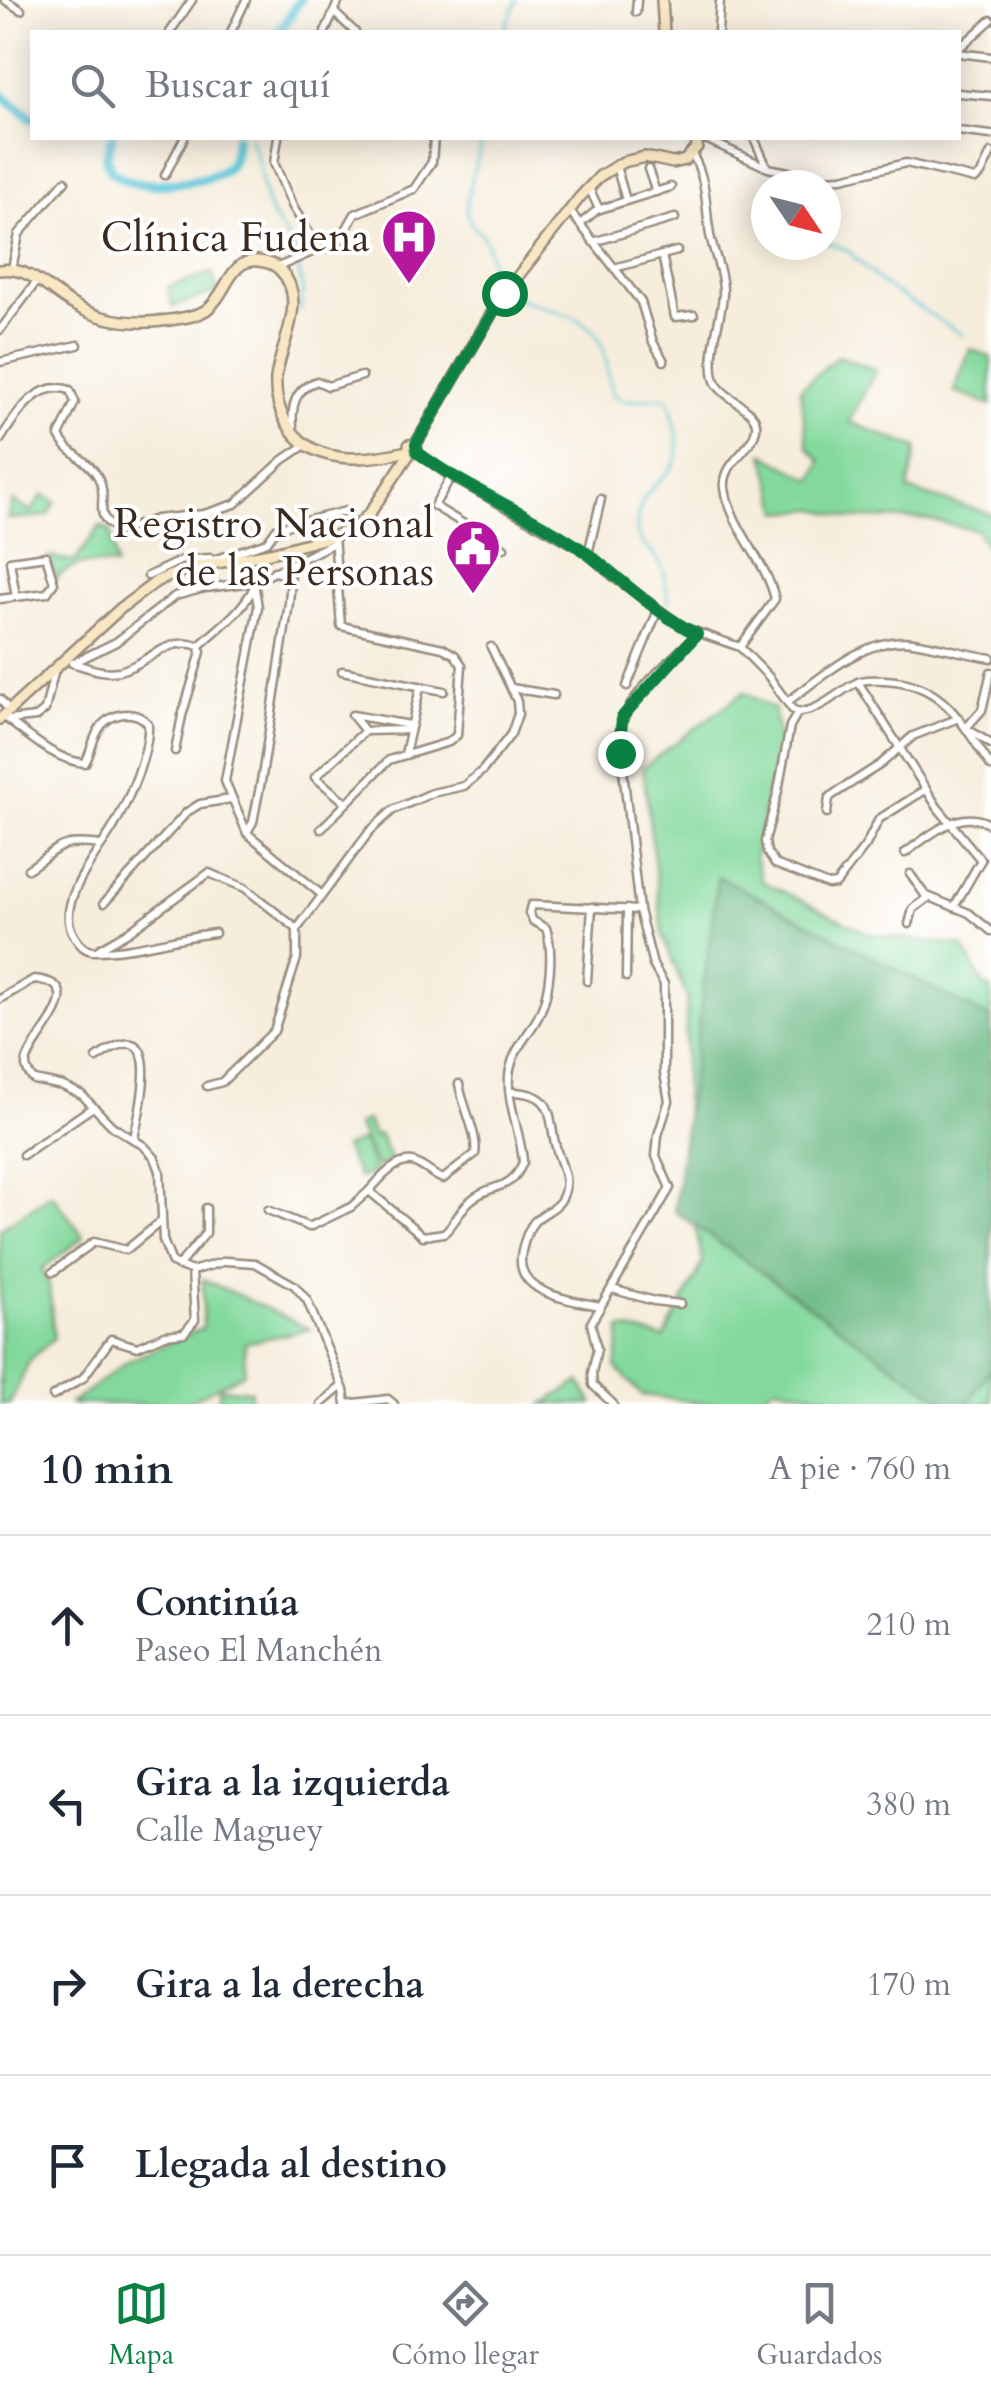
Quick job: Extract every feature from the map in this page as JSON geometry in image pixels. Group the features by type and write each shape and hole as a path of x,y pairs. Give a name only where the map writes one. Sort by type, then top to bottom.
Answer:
{"street":[{"path":"5,0 20,10"},
{"path":"171,30 192,0"},
{"path":"232,30 246,0"},
{"path":"326,30 339,0"},
{"path":"636,12 637,0"},
{"path":"662,0 664,30"},
{"path":"718,30 720,0"},
{"path":"335,13 353,30"},
{"path":"961,48 991,20"},
{"path":"961,52 991,57"},
{"path":"961,92 991,96"},
{"path":"961,131 991,136"},
{"path":"165,175 183,140"},
{"path":"278,140 274,162 319,249"},
{"path":"278,267 319,249 328,250 340,242 355,214 408,193 419,184 432,162 434,140"},
{"path":"696,140 692,154 706,187 710,230 722,281 714,379 757,422 756,431 728,469 724,483 735,520 775,599 740,647"},
{"path":"708,140 768,168 824,179 906,163 975,179 982,174 991,152"},
{"path":"755,140 768,168"},
{"path":"5,717 36,717 45,710 64,664 116,642 175,596 204,588 254,584 354,528 370,514 413,450 507,290 588,188 616,166 674,163 692,154"},
{"path":"646,163 656,192"},
{"path":"616,166 626,200"},
{"path":"12,269 19,234 65,181"},
{"path":"580,224 599,209 671,187"},
{"path":"588,188 599,209"},
{"path":"569,210 641,302 664,361"},
{"path":"593,242 674,218"},
{"path":"614,268 677,251"},
{"path":"662,255 675,317 694,315"},
{"path":"0,270 12,269 38,280 74,305 110,320 155,322 205,311 216,302 244,261 278,267 288,284 292,324 276,382 277,400 294,436 304,446 348,458 382,457 413,450 450,477 588,554 658,610 697,634 740,647 798,712"},
{"path":"0,330 38,280"},
{"path":"0,362 78,344"},
{"path":"294,436 292,409 307,385 317,381 328,386 362,376"},
{"path":"0,440 27,402 55,389 70,390 75,402 59,436 67,448 92,466 101,482 103,518 108,526 121,531 156,519 204,514 235,504 304,446"},
{"path":"382,457 392,468 392,482"},
{"path":"450,477 434,506 504,548"},
{"path":"588,554 600,499"},
{"path":"5,717 147,586 267,542 277,528 346,511"},
{"path":"190,568 334,540"},
{"path":"320,828 379,768 458,735 462,665 443,648 341,626 334,540"},
{"path":"0,599 16,597 47,592 54,584 46,556 10,561 16,597"},
{"path":"148,576 182,560 216,558"},
{"path":"247,833 262,776 289,603 291,579 274,571"},
{"path":"64,664 102,672 118,671 177,642 199,646 248,600 254,584"},
{"path":"254,584 258,607 226,771 231,800 247,833 322,895"},
{"path":"626,686 658,610"},
{"path":"613,1404 597,1392 592,1380 597,1350 591,1323 670,1188 656,1156 669,1101 664,1073 664,984 653,964 639,910 620,753 622,717 697,634"},
{"path":"787,702 841,663 888,644 912,642 991,658"},
{"path":"175,751 202,652 199,646"},
{"path":"206,1086 222,1082 274,1031 298,958 297,928 383,816 432,793 464,786 511,734 518,714 511,688 491,647"},
{"path":"342,671 444,691"},
{"path":"966,728 982,710 990,672"},
{"path":"798,712 810,710 858,682 893,680 926,689 959,718 991,766"},
{"path":"858,682 926,790 981,860 954,906"},
{"path":"405,754 420,688"},
{"path":"511,688 554,695"},
{"path":"0,700 5,717 53,752 85,764 99,728 122,714 144,717 149,734 141,766 114,825 80,879 68,920 83,948 130,948 215,933"},
{"path":"798,712 790,726 764,841 767,852 780,866 828,885 839,882 879,819 926,790"},
{"path":"365,730 352,715 410,727"},
{"path":"827,813 834,794 913,736 959,718"},
{"path":"346,804 315,778 365,730 410,727"},
{"path":"966,728 991,744"},
{"path":"104,903 187,812 200,804 231,800"},
{"path":"905,852 951,822 974,817 991,825"},
{"path":"28,869 56,847 77,843 100,845"},
{"path":"98,949 209,873 245,888 297,928"},
{"path":"910,874 930,898 968,913 991,931"},
{"path":"909,924 914,909 930,898"},
{"path":"368,1191 424,1236 444,1233 470,1201 508,1184 518,1174 523,1162 522,1144 509,1073 515,1054 540,1014 547,985 550,940 546,928 533,921 531,905 639,910"},
{"path":"586,981 592,907"},
{"path":"626,909 626,976"},
{"path":"0,999 34,979 49,982 55,988 59,1007 26,1066 34,1080 73,1090 112,1126 144,1146 158,1164 160,1222 168,1258 192,1271 240,1261 294,1285 307,1300 346,1404 388,1399 394,1404"},
{"path":"97,1058 116,1044 124,1043 137,1050 143,1059 146,1074 134,1139"},
{"path":"268,1210 309,1227 351,1207 387,1171 406,1163 415,1163 443,1179 474,1154 476,1144 459,1084"},
{"path":"512,1092 528,1092 552,1114 565,1177 560,1200 534,1222 527,1235 521,1271 536,1288 547,1293 600,1306"},
{"path":"23,1156 94,1107"},
{"path":"178,1266 206,1232 206,1208"},
{"path":"52,1272 94,1242 126,1250 160,1222"},
{"path":"53,1396 83,1378 111,1339 137,1347 192,1327 192,1271"},
{"path":"612,1290 680,1304"},
{"path":"321,1404 342,1386"}],"green space":[{"path":"212,273 218,291 172,307 168,287"},
{"path":"970,349 991,357 991,405 954,391"},
{"path":"838,356 876,370 849,422 917,448 908,490 991,514 991,556 977,530 922,519 850,518 817,509 780,512 764,454 813,480 821,461 808,447 800,389"},
{"path":"43,495 56,502 47,516 7,519 13,501 31,512"},
{"path":"100,526 110,530 116,566 76,566 55,580 49,557 76,560"},
{"path":"744,692 774,709 779,740 755,857 762,881 870,934 963,946 985,987 991,988 991,1404 871,1404 775,1386 752,1404 712,1404 642,1395 616,1367 621,1328 664,1338 703,1263 690,1203 684,1081 687,997 663,936 643,767"},
{"path":"718,876 991,1019 991,1369 967,1404 948,1404 674,1211"},
{"path":"367,1120 373,1137 379,1134 391,1161 377,1167 357,1125"},
{"path":"362,1140 375,1171 359,1178 344,1147"},
{"path":"52,1194 84,1237 42,1269 49,1284 54,1338 30,1360 10,1404 0,1404 0,1229"},
{"path":"203,1279 310,1329 245,1343 244,1373 183,1404 70,1404 128,1361 203,1328"},
{"path":"580,1382 593,1404 543,1404"},
{"path":"219,1388 251,1391 250,1404 219,1404"}],"waterway":[{"path":"280,30 300,0"},
{"path":"504,30 517,0"},
{"path":"0,94 30,117"},
{"path":"111,140 106,157 111,171 129,181 153,184 219,173 232,161 236,140"},
{"path":"250,140 268,207 295,255"},
{"path":"483,140 471,179 467,213 486,241 498,282 523,300 572,317 593,331 605,355 614,396 628,401 665,397 670,403 677,458 643,500 637,524 641,542 662,567 669,602"},
{"path":"678,140 686,146"},
{"path":"841,248 885,286 963,335"},
{"path":"297,263 303,291 300,311"}],"place":[{"name":"Clínica Fudena","path":"409,286"},
{"name":"Registro Nacional de las Personas","path":"473,596"}],"route":[{"path":"504,293 416,444 417,452 450,477 582,550 665,616 697,634 622,717 620,753"}]}
